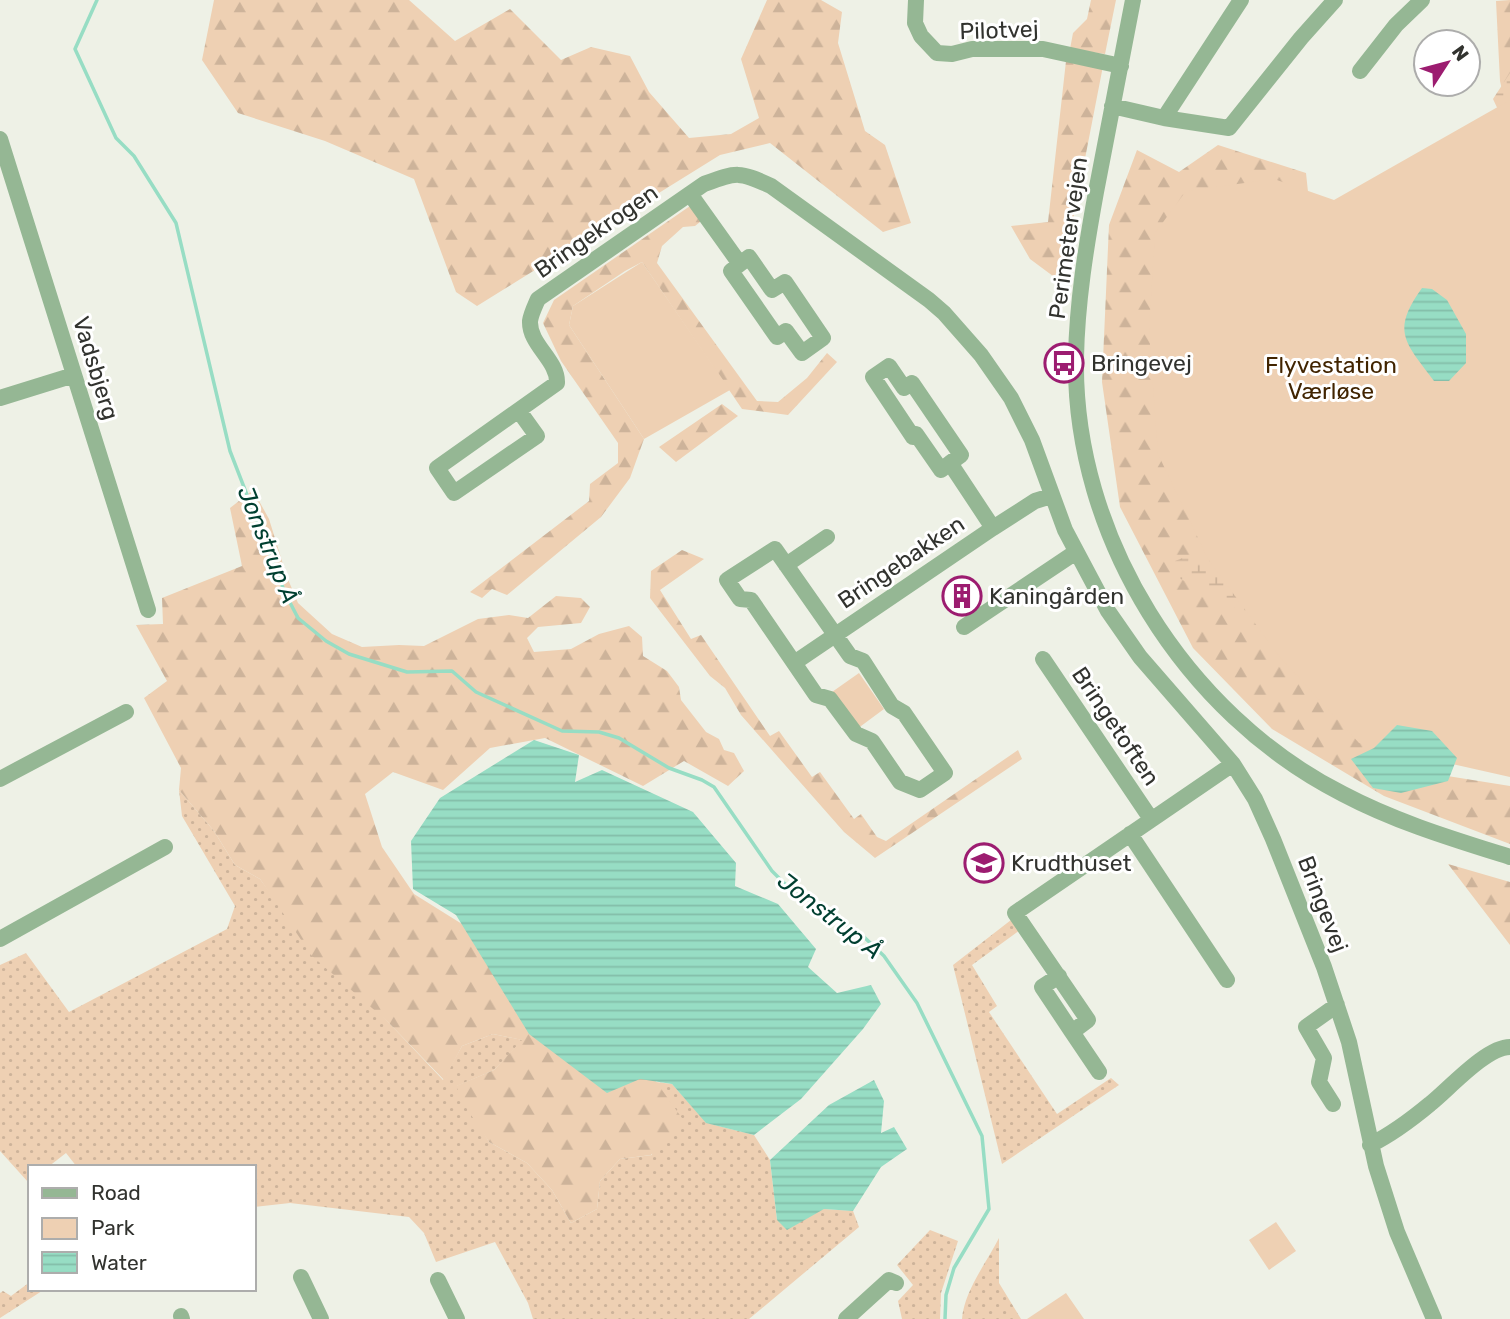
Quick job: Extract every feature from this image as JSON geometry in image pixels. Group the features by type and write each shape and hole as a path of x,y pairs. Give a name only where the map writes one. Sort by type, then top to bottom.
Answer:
{"street":[{"name":"Pilotvej","path":"916,0 915,23 920,36 937,53 953,54 972,49 1043,49 1121,66"},
{"name":"Perimetervejen","path":"1133,0 1079,301 1076,360 1080,436 1109,532 1130,580 1184,663 1214,697 1256,737 1301,770 1342,794 1393,817 1510,857"},
{"path":"1164,118 1241,0"},
{"path":"1112,106 1164,118 1229,128 1335,0"},
{"path":"1360,71 1396,25 1422,0"},
{"name":"Vadsbjerg","path":"0,139 148,610"},
{"name":"Bringekrogen","path":"519,411 537,436 454,494 437,468 556,383 555,372 536,343 531,326 530,320 538,299 704,184 732,173"},
{"name":"Bringevej","path":"732,173 752,177 771,186 944,313 981,355 1011,398 1032,440 1051,496 1076,552 1108,611 1140,657 1233,764 1255,799 1337,1005 1349,1042 1370,1145 1397,1232 1434,1319"},
{"name":"Bringekrogen","path":"690,194 740,264"},
{"name":"Bringekrogen","path":"749,257 772,290 785,282 823,338 802,354 786,331 776,337 731,271 740,264 749,257"},
{"name":"Bringebakken","path":"889,366 904,388 912,383 961,455 950,463 941,470 916,434 913,437 873,377 889,366"},
{"path":"0,398 74,375"},
{"name":"Bringebakken","path":"950,463 993,528"},
{"name":"Bringebakken","path":"794,663 993,528 1035,501 1051,496"},
{"path":"786,565 827,537"},
{"name":"Bringebakken","path":"775,549 786,565 850,656 863,661 892,706 904,713 945,773 920,790 900,782 872,741 856,734 830,699 816,695 751,600 740,599 727,580 775,549"},
{"path":"964,627 1076,552"},
{"name":"Bringetoften","path":"1043,659 1152,819"},
{"path":"0,779 126,712"},
{"name":"Bringetoften","path":"1099,1072 1072,1032 1088,1020 1015,913 1233,764"},
{"path":"1130,834 1227,980"},
{"path":"0,939 165,847"},
{"path":"1333,1104 1319,1082 1324,1058 1306,1027 1337,1005"},
{"path":"1370,1145 1385,1138 1429,1105 1479,1062 1502,1047 1510,1046"},
{"path":"301,1278 321,1319"},
{"path":"438,1280 457,1319"},
{"path":"846,1319 889,1280 896,1283"}],"green space":[{"path":"214,0 409,0 455,41 510,9 561,60 591,47 630,56 649,92 689,138 731,134 759,118 741,59 767,0 821,0 842,12 838,43 865,131 885,145 911,223 883,232 770,143 720,155 477,306 456,292 414,179 325,141 238,113 202,60"},
{"path":"1091,0 1116,0 1105,54 1070,49 1073,33 1087,19"},
{"path":"1510,0 1510,125 1500,81 1496,1"},
{"path":"1066,61 1103,66 1061,282 1030,259 1011,226 1048,222"},
{"path":"1510,73 1510,117 1501,116 1493,99"},
{"name":"Flyvestation Værløse","path":"1510,100 1510,777 1359,743 1279,656 1208,559 1158,454 1149,331 1155,233 1186,191 1274,179 1334,200"},
{"path":"1218,145 1306,173 1319,295 1410,770 1510,786 1510,844 1384,796 1272,729 1193,648 1120,507 1102,382 1109,225 1137,150 1179,172"},
{"path":"690,206 705,218 695,226 683,227 662,246 657,263 757,401 778,402 807,378 827,353 837,362 788,415 742,409 642,262 625,271 573,306 569,325 644,439 630,478 601,517 507,595 492,589 482,598 470,592 589,501 590,484 618,463 618,443 561,361 543,323 554,300"},
{"path":"642,262 730,390 644,439 569,325 573,306"},
{"path":"722,404 738,416 676,462 659,447"},
{"path":"253,490 269,519 298,603 332,634 362,647 424,646 478,619 509,615 528,618 556,596 581,598 590,607 581,623 538,627 527,638 534,652 571,649 599,634 629,626 642,637 643,656 667,671 679,687 681,700 706,732 719,739 724,750 734,753 744,771 728,786 684,761 643,786 545,738 490,748 443,790 393,772 365,794 382,847 414,894 478,934 652,1076 684,1121 651,1155 620,1159 600,1181 597,1209 571,1223 552,1190 527,1163 489,1142 467,1109 456,1086 494,1070 522,1040 493,1034 462,1046 444,1080 387,1021 312,956 260,879 235,865 214,831 179,790 181,768 144,698 167,681 136,625 163,624 162,598 242,566 230,508"},
{"path":"682,550 704,559 660,590 691,639 701,635 770,736 779,731 812,777 820,772 854,819 861,814 877,837 886,841 1018,750 1022,759 875,858 844,832 741,715 725,688 710,676 650,598 651,571"},
{"path":"1195,553 1230,558 1252,617 1179,578 1175,561"},
{"path":"859,673 884,709 857,729 832,692"},
{"path":"179,790 214,831 235,865 260,879 285,913 443,1080 462,1046 493,1034 523,1040 494,1070 457,1086 489,1142 527,1163 552,1190 571,1223 597,1209 600,1181 620,1159 652,1155 656,1082 672,1084 707,1123 754,1135 770,1160 777,1220 824,1209 853,1211 859,1227 749,1319 533,1319 528,1303 495,1242 436,1262 424,1233 409,1217 290,1203 256,1207 256,1165 75,1165 66,1153 51,1165 28,1165 28,1182 0,1151 0,965 26,953 69,1012 227,929 235,906 182,816"},
{"path":"1448,864 1510,882 1510,945"},
{"path":"1011,920 1020,930 972,965 997,1006 989,1012 1057,1114 1111,1078 1119,1085 1002,1164 953,965"},
{"path":"1276,1222 1296,1251 1269,1270 1249,1240"},
{"path":"930,1230 958,1241 941,1293 940,1319 902,1319 898,1301 913,1285 897,1265"},
{"path":"999,1238 999,1283 1021,1319 962,1319 971,1287"},
{"path":"28,1283 28,1291 42,1291 0,1318 0,1293 3,1291 11,1296"},
{"path":"1066,1293 1084,1319 1027,1319"}],"water":[{"path":"1422,288 1432,289 1447,300 1466,334 1466,363 1449,381 1434,381 1409,346 1406,337 1406,316"},
{"path":"1397,725 1432,731 1457,758 1448,781 1401,793 1373,788 1351,759 1374,748"},
{"path":"534,740 579,755 575,782 602,770 693,812 736,863 735,886 778,904 816,949 808,967 837,993 871,985 881,1004 863,1029 801,1099 754,1135 706,1123 672,1084 640,1079 607,1093 529,1034 456,915 413,889 411,841 440,798"},
{"path":"874,1080 884,1101 881,1133 894,1127 907,1149 881,1167 853,1211 824,1209 787,1230 777,1220 770,1160 829,1105"}],"waterway":[{"name":"Jonstrup Å","path":"97,0 75,49 116,138 134,156 176,223 230,451 285,593 298,618 326,641 349,654 407,672 452,671 476,692 562,731 599,732 619,738 669,768 702,780 714,787 772,871 791,890 864,937 884,956 917,1003 982,1136 989,1209 954,1268 946,1295 945,1319"}],"place":[{"name":"Bringevej","path":"1064,363"},
{"name":"Kaningården","path":"962,596"},
{"name":"Krudthuset","path":"984,863"}]}
